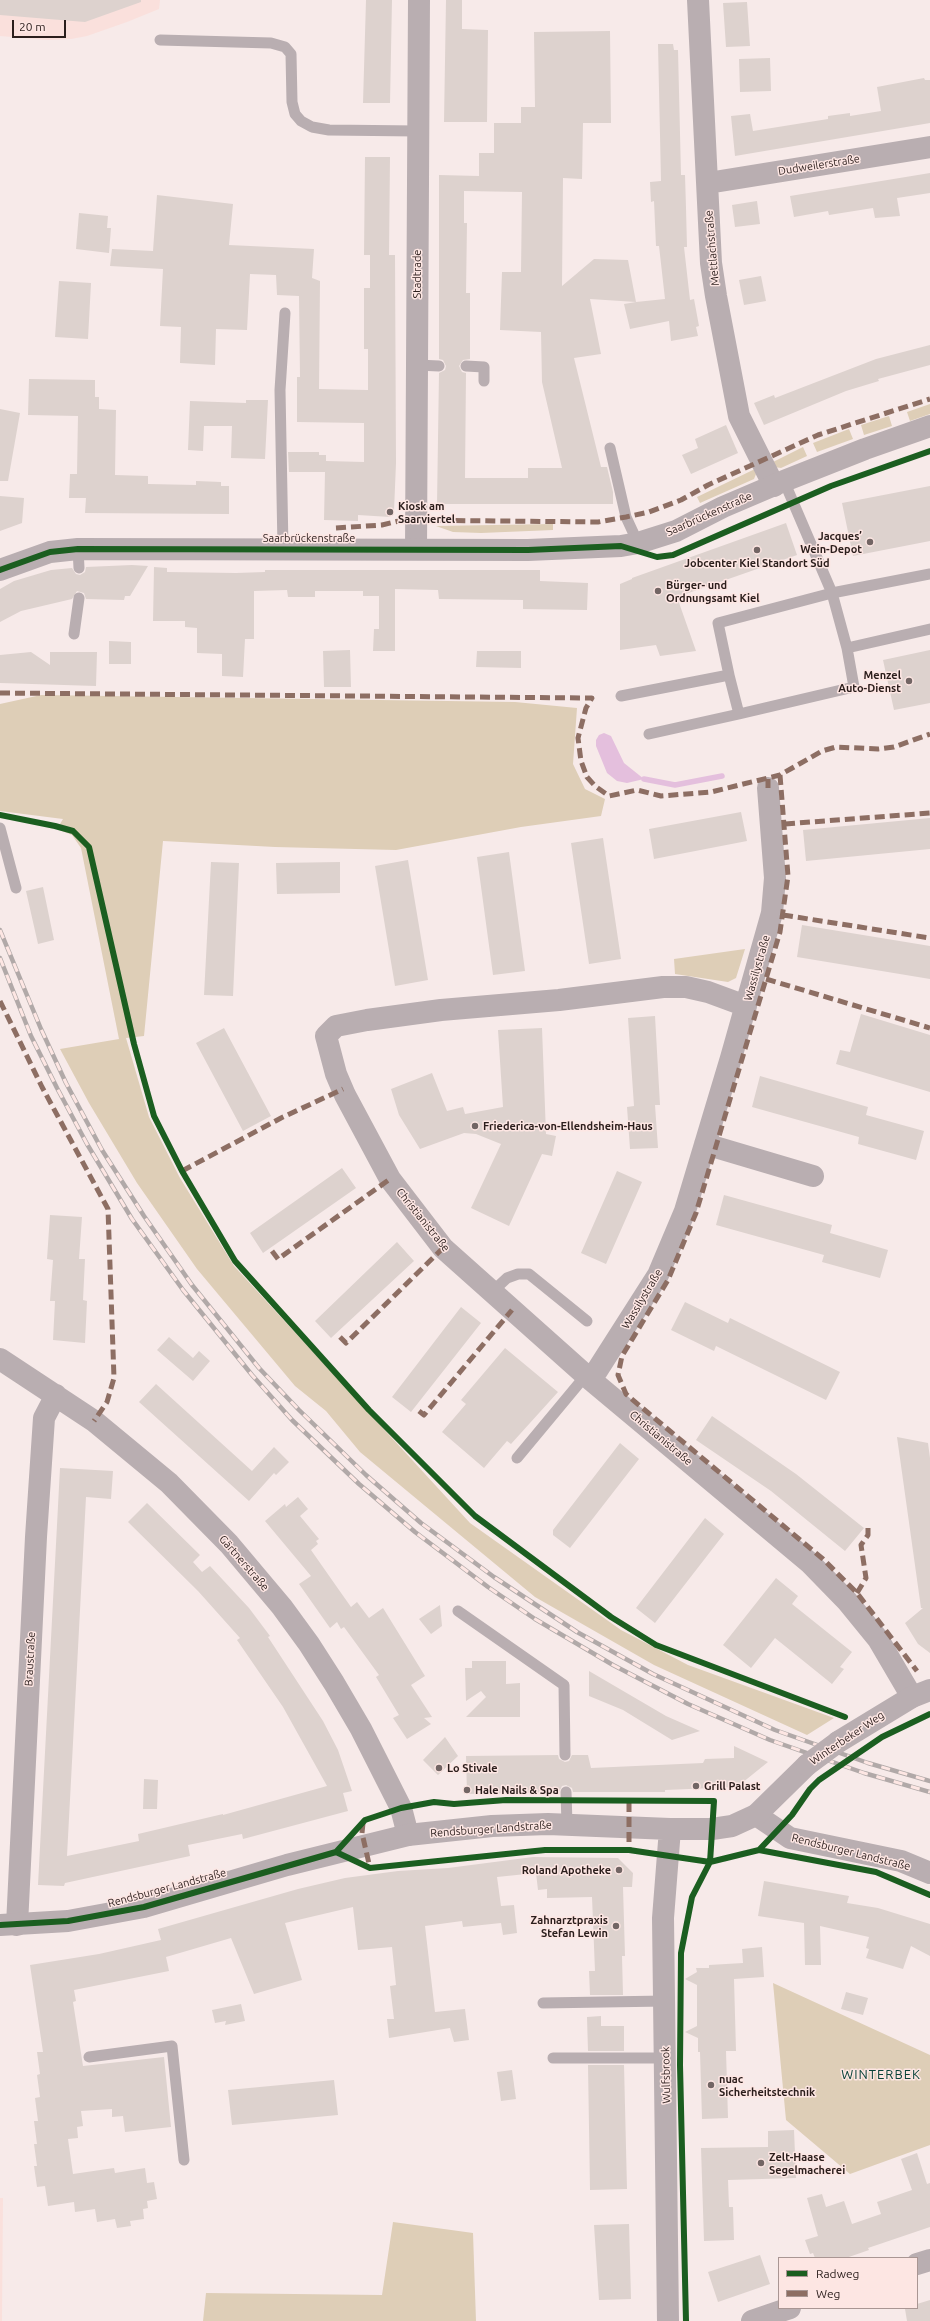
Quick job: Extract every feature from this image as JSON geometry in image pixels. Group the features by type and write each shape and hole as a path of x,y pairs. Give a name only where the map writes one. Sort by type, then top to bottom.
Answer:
{"street":[{"name":"Stadtrade","path":"416,548 417,131 419,0"},
{"name":"Mettlachstraße","path":"698,0 711,263 739,416 779,484"},
{"name":"Dudweilerstraße","path":"708,183 930,147"},
{"name":"Saarbrückenstraße","path":"0,570 50,552 78,558 283,548 536,550 608,548 638,543 676,531 723,507 865,449 930,426"},
{"name":"Wassilystraße","path":"588,1378 658,1275 685,1211 772,913 775,878 768,788"},
{"name":"Christianistraße","path":"746,1006 693,988 663,987 559,1000 441,1010 374,1019 336,1026 326,1036 336,1074 345,1095 390,1179 443,1248 588,1378 810,1563 847,1601 921,1694"},
{"path":"705,1144 813,1176"},
{"name":"Gärtnerstraße","path":"0,1359 94,1421 169,1483 229,1544 282,1607 309,1644 361,1729 401,1808 408,1835"},
{"name":"Braustraße","path":"9,1925 44,1418 56,1395"},
{"name":"Winterbeker Weg","path":"756,1815 807,1765 838,1742 921,1694"},
{"name":"Rendsburger Landstraße","path":"9,1925 68,1921 144,1906 287,1865 408,1835 492,1826 567,1824 670,1830 712,1829 732,1826 756,1815 790,1838 901,1861 930,1873"},
{"name":"Wulfsbrook","path":"668,2321 666,2058 663,1918 670,1830"},
{"path":"918,2264 930,2260"},
{"path":"752,2321 787,2309"}],"lane":[{"path":"160,40 271,43 286,47 291,54 292,102 295,114 301,121 312,127 329,130 417,131"},
{"path":"283,548 280,390 285,313"},
{"path":"417,365 439,366"},
{"path":"466,366 484,367 484,381"},
{"path":"610,448 626,517 638,543"},
{"path":"649,734 854,687 847,648 832,593 779,484"},
{"path":"739,714 718,623 832,593 930,574"},
{"path":"74,634 79,598"},
{"path":"847,648 930,629"},
{"path":"621,696 729,675"},
{"path":"0,828 16,888"},
{"path":"492,1292 507,1278 518,1274 529,1274 587,1322"},
{"path":"516,1458 588,1378"},
{"path":"458,1611 564,1685 565,1755"},
{"path":"566,1792 567,1824"},
{"path":"543,2003 665,2001"},
{"path":"89,2056 172,2046 184,2160"},
{"path":"553,2058 666,2058"}],"shaded area":[{"path":"0,0 160,0 159,9 127,22 87,36 71,39 48,40 0,36"},
{"path":"930,404 930,414 910,421 907,412"},
{"path":"889,416 892,426 864,435 861,425"},
{"path":"849,429 853,439 817,452 813,443"},
{"path":"803,447 807,456 781,468 774,467 771,463"},
{"path":"755,469 756,474 754,479 700,503 697,497"},
{"path":"553,524 553,530 481,533 453,532 436,526"},
{"path":"41,695 515,702 577,708 573,764 585,789 605,799 601,816 521,827 396,850 275,847 163,841 144,1036 126,1038 149,1117 180,1178 234,1266 470,1523 621,1630 688,1665 834,1718 807,1735 654,1665 535,1597 360,1452 326,1411 295,1386 197,1269 137,1183 89,1103 60,1049 119,1039 81,848 72,835 57,829 63,819 0,811 0,704"},
{"path":"604,733 611,736 624,763 644,779 627,783 617,781 607,773 596,746 596,740 599,735"},
{"path":"745,949 736,978 728,982 675,974 674,959"},
{"path":"773,1983 930,2055 930,2145 850,2174 786,2120"},
{"path":"0,2198 3,2198 2,2321 0,2321"},
{"path":"393,2222 473,2233 476,2321 203,2321 206,2293 382,2295"}],"building":[{"path":"0,0 141,0 141,2 85,22 0,15"},
{"path":"366,0 392,0 390,103 363,103"},
{"path":"446,0 462,0 462,29 488,30 487,122 444,122"},
{"path":"747,2 750,46 726,47 723,3"},
{"path":"610,31 611,123 583,123 582,179 563,178 562,286 594,259 628,260 636,302 590,299 601,354 574,358 601,467 607,467 613,492 613,504 437,504 439,373 445,370 446,366 443,360 439,359 439,175 479,176 479,153 494,153 494,123 521,123 521,107 535,107 534,32","holes":["464,191 522,192 521,272 502,272 500,330 541,332 542,382 562,468 528,468 528,478 465,478 466,373 462,372 459,366 463,360 470,359 470,293 466,293 467,223 464,223"]},
{"path":"658,44 673,44 674,50 678,50 681,175 685,175 687,247 684,247 690,300 694,299 699,326 696,327 698,336 671,341 669,321 630,329 624,304 665,299 659,246 656,246 654,201 651,202 650,182 661,181"},
{"path":"770,58 771,91 740,92 739,59"},
{"path":"924,78 925,80 930,80 930,123 735,156 731,116 750,114 753,131 828,119 828,116 850,113 850,116 881,111 877,87"},
{"path":"365,157 390,157 389,255 395,255 396,463 394,511 390,517 358,515 358,521 324,520 325,472 289,472 288,452 319,452 319,455 326,455 326,461 364,462 364,423 297,422 297,377 300,377 299,296 277,295 276,275 250,274 247,330 216,329 215,365 180,363 181,327 160,326 163,269 110,266 112,249 153,251 157,195 233,204 229,245 314,249 312,278 320,281 319,389 368,390 368,349 364,349 364,288 370,288 370,255 364,255"},
{"path":"930,173 930,193 897,198 900,216 875,218 873,208 829,215 828,211 794,217 790,196"},
{"path":"757,201 760,224 735,227 732,205"},
{"path":"79,213 108,216 107,228 111,228 109,253 76,249"},
{"path":"761,276 766,301 744,305 739,280"},
{"path":"59,281 91,283 88,339 55,337"},
{"path":"930,345 930,365 878,379 879,381 846,391 764,425 754,403 774,395 775,398 876,359"},
{"path":"29,379 95,380 95,397 99,397 99,409 116,410 115,475 148,476 148,484 196,485 196,481 221,482 221,486 229,486 229,514 85,513 86,498 69,498 70,474 77,474 78,416 28,415"},
{"path":"246,400 268,400 265,459 231,458 232,426 204,426 203,451 188,450 190,401 246,403"},
{"path":"0,409 20,413 8,481 0,481"},
{"path":"726,425 738,453 691,474 682,455 698,448 695,439"},
{"path":"930,486 930,541 853,556 842,503"},
{"path":"0,496 24,498 22,523 0,531"},
{"name":"Bürger- und Ordnungsamt Kiel","path":"786,523 797,555 677,597 696,651 660,656 656,645 620,650 620,584 632,578"},
{"path":"132,565 148,566 130,596 125,596 124,600 86,599 84,593 77,591 72,599 21,611 0,622 0,589 14,581 51,570 72,568 76,574 80,575 85,572 86,567"},
{"path":"154,567 167,568 167,572 236,573 265,572 265,570 540,570 540,581 588,583 587,610 523,609 523,600 439,599 438,590 395,589 395,651 373,651 374,629 379,629 379,596 363,596 363,591 315,591 315,597 288,597 287,590 254,591 254,639 245,639 243,677 222,676 222,654 197,653 197,628 185,627 185,621 153,621"},
{"path":"109,641 131,642 131,664 109,664"},
{"path":"350,650 351,687 324,687 323,651"},
{"name":"Menzel Auto-Dienst","path":"930,650 930,703 894,710 883,660"},
{"path":"477,651 521,651 521,668 476,667"},
{"path":"31,652 50,665 50,652 97,652 96,686 0,683 0,655"},
{"path":"741,812 747,841 654,859 649,829"},
{"path":"930,818 930,849 806,861 803,830"},
{"path":"603,838 621,959 589,964 571,843"},
{"path":"509,852 525,971 493,975 477,857"},
{"path":"408,860 428,980 395,986 375,866"},
{"path":"211,862 239,863 233,996 204,995"},
{"path":"340,862 340,893 277,894 276,863"},
{"path":"43,887 54,940 38,944 26,891"},
{"path":"802,925 930,946 930,979 797,957"},
{"path":"861,1014 930,1035 930,1092 836,1064 840,1050 850,1052"},
{"path":"655,1016 660,1105 655,1105 658,1148 630,1149 627,1107 634,1106 628,1018"},
{"path":"224,1028 271,1116 243,1131 196,1043"},
{"name":"Friederica-von-Ellendsheim-Haus","path":"542,1028 546,1134 556,1136 552,1156 542,1154 509,1226 471,1208 501,1144 476,1134 464,1133 420,1149 399,1115 391,1089 432,1073 447,1111 463,1107 465,1114 503,1107 498,1030"},
{"path":"760,1076 868,1107 866,1115 924,1131 916,1160 858,1144 859,1137 752,1107"},
{"path":"342,1168 356,1188 263,1253 250,1233"},
{"path":"617,1171 642,1182 606,1264 581,1253"},
{"path":"724,1195 832,1225 830,1233 888,1250 880,1278 822,1262 824,1255 716,1225"},
{"path":"50,1215 82,1217 79,1259 85,1259 83,1300 87,1301 85,1343 53,1340 55,1301 50,1301 53,1260 47,1259"},
{"path":"397,1242 414,1261 331,1338 315,1321"},
{"path":"685,1302 728,1323 730,1318 840,1372 826,1400 716,1346 714,1351 671,1330"},
{"path":"461,1307 481,1323 411,1412 392,1397"},
{"path":"169,1337 193,1358 199,1351 210,1361 193,1381 157,1350"},
{"path":"505,1348 558,1392 511,1444 507,1441 484,1468 442,1432 466,1404 461,1400"},
{"path":"156,1384 252,1471 274,1447 289,1462 276,1475 274,1473 249,1501 139,1402"},
{"path":"712,1416 796,1474 864,1528 845,1551 771,1491 696,1440"},
{"path":"897,1437 928,1443 930,1458 930,1653 918,1644 905,1623 923,1608 921,1608"},
{"path":"620,1443 639,1459 570,1548 553,1535 553,1530"},
{"path":"60,1468 113,1471 111,1499 86,1497 67,1856 139,1841 138,1834 223,1815 327,1786 283,1707 237,1640 240,1638 198,1591 128,1522 147,1503 200,1555 193,1562 202,1572 210,1566 249,1608 270,1636 268,1637 323,1721 338,1750 352,1791 343,1793 348,1811 243,1839 242,1834 188,1845 190,1856 65,1883 64,1886 38,1885"},
{"path":"298,1497 308,1509 300,1516 319,1539 316,1541 318,1544 311,1550 351,1607 357,1602 369,1618 383,1608 425,1676 411,1685 432,1717 424,1718 431,1724 407,1739 393,1718 399,1715 376,1677 379,1675 344,1627 341,1629 337,1622 330,1628 299,1584 311,1576 265,1521 285,1504 286,1507"},
{"path":"705,1518 724,1534 655,1623 636,1608"},
{"path":"776,1578 798,1596 792,1604 852,1652 840,1667 844,1669 832,1684 775,1638 751,1668 723,1645"},
{"path":"440,1605 442,1626 431,1634 419,1619"},
{"path":"472,1661 506,1661 506,1684 520,1683 520,1717 466,1717 486,1697 481,1691 466,1701 465,1668 472,1668"},
{"path":"589,1671 666,1716 700,1731 672,1740 623,1710 589,1696"},
{"path":"445,1737 458,1756 438,1775 423,1760"},
{"path":"734,1746 768,1762 737,1787 665,1790 665,1792 573,1792 572,1788 566,1785 562,1786 559,1792 467,1794 466,1756 558,1755 559,1759 565,1762 569,1761 572,1755 588,1755 591,1768 703,1763 705,1759 734,1758"},
{"path":"144,1779 158,1780 157,1809 143,1809"},
{"path":"533,1857 618,1858 633,1873 632,1887 623,1887 625,1956 622,1956 623,1995 590,1995 589,1971 595,1971 592,1897 547,1898 547,1889 538,1890 536,1873 497,1877 501,1906 514,1905 517,1933 503,1935 501,1923 463,1927 462,1921 425,1926 435,2012 465,2009 469,2040 454,2042 450,2028 389,2038 387,2019 394,2019 390,1986 396,1985 392,1947 358,1950 353,1907 285,1923 302,1980 254,1994 231,1938 166,1957 169,1971 74,1990 76,2001 73,2002 83,2066 164,2057 171,2127 125,2132 123,2116 112,2117 112,2109 81,2111 83,2126 77,2127 78,2138 68,2139 73,2174 114,2168 115,2173 145,2168 147,2183 154,2182 157,2199 147,2201 148,2208 143,2209 144,2219 130,2221 131,2226 117,2228 115,2219 97,2222 95,2209 75,2212 74,2202 48,2206 45,2186 37,2187 34,2166 37,2166 34,2144 37,2144 34,2121 38,2121 35,2098 40,2097 37,2075 40,2074 37,2052 43,2052 30,1965 99,1954 161,1940 158,1929 298,1889 345,1878 398,1871 448,1868"},
{"path":"764,1881 849,1896 847,1903 878,1908 930,1924 930,1956 911,1946 903,1969 866,1958 869,1949 866,1948 869,1937 820,1926 821,1965 805,1965 804,1923 758,1916"},
{"path":"762,1947 764,1977 734,1979 736,2051 726,2051 728,2118 702,2119 700,2052 698,2052 698,2038 685,2032 697,2026 697,1985 685,1979 697,1972 696,1968 709,1968 709,1965 743,1963 742,1949"},
{"path":"846,1992 868,1998 863,2015 841,2009"},
{"path":"241,2004 245,2021 225,2025 226,2021 215,2023 212,2010"},
{"path":"601,2016 601,2026 624,2026 624,2051 588,2051 587,2017"},
{"path":"588,2065 624,2065 627,2189 590,2190"},
{"path":"512,2070 516,2099 501,2101 497,2072"},
{"path":"334,2080 338,2115 232,2125 228,2090"},
{"path":"794,2130 796,2178 728,2180 729,2207 733,2207 734,2240 704,2241 701,2148 768,2147 768,2131"},
{"path":"917,2153 927,2184 930,2183 930,2227 868,2248 869,2250 849,2257 815,2257 813,2253 810,2254 805,2240 818,2236 807,2198 822,2194 826,2207 844,2201 852,2224 881,2214 877,2202 912,2190 901,2159"},
{"path":"629,2224 631,2299 599,2300 594,2225"},
{"path":"760,2255 770,2284 718,2302 708,2272"},
{"path":"930,2300 930,2321 907,2321 905,2309 918,2309 918,2304"}],"waterway":[{"path":"644,779 675,785 722,776"}],"railway":[{"path":"0,930 41,1029 66,1083 102,1150 144,1216 192,1285 259,1368 299,1410 366,1475 421,1523 494,1577 577,1632 653,1674 775,1730 868,1763 930,1781"},
{"path":"0,958 31,1036 57,1088 87,1144 132,1219 183,1290 252,1375 292,1420 359,1484 415,1532 488,1587 535,1619 613,1665 688,1704 770,1740 864,1773 930,1792"}],"marked path":[{"path":"336,528 382,525 403,520 598,522 626,517 649,512 681,500 708,485 818,435 930,399"},
{"path":"0,693 592,698 586,708 578,738 581,761 587,777 595,786 609,796 637,790 661,796 711,792 780,775 822,751 836,747 878,749 894,747 930,734"},
{"path":"780,775 788,876 780,932 696,1213 668,1280 622,1356 618,1375 626,1394 823,1559 857,1593 917,1671"},
{"path":"768,779 768,788"},
{"path":"785,824 930,813"},
{"path":"783,915 930,938"},
{"path":"766,979 930,1028"},
{"path":"0,1001 42,1087 108,1209 114,1378 107,1402 94,1421"},
{"path":"182,1171 281,1118 343,1089"},
{"path":"272,1251 278,1259 390,1179"},
{"path":"340,1337 346,1343 443,1248"},
{"path":"419,1411 424,1415 512,1310"},
{"path":"857,1593 866,1578 861,1545 868,1535 868,1524"},
{"path":"629,1802 629,1850"},
{"path":"363,1823 362,1833 370,1868"}],"cycle path":[{"path":"0,570 50,552 78,549 528,550 621,546 657,557 673,555 831,486 930,451"},
{"path":"0,815 73,831 89,847 134,1044 154,1116 182,1171 235,1261 369,1410 475,1516 611,1617 656,1645 845,1717"},
{"path":"759,1850 792,1815 810,1789 819,1780 882,1737 930,1714"},
{"path":"336,1852 365,1820 401,1808 434,1802 454,1804 506,1800 714,1801 710,1862 692,1897 681,1953 680,2065 686,2321"},
{"path":"336,1852 370,1868 545,1850 629,1850 710,1862 759,1850 876,1872 930,1895"},
{"path":"0,1925 68,1921 144,1907 336,1852"}],"place":[{"name":"Kiosk am Saarviertel","path":"390,512"},
{"name":"Jacques’ Wein-Depot","path":"870,542"},
{"name":"Jobcenter Kiel Standort Süd","path":"757,550"},
{"name":"Bürger- und Ordnungsamt Kiel","path":"658,591"},
{"name":"Menzel Auto-Dienst","path":"909,681"},
{"name":"Friederica-von-Ellendsheim-Haus","path":"475,1126"},
{"name":"Lo Stivale","path":"439,1768"},
{"name":"Grill Palast","path":"696,1786"},
{"name":"Hale Nails & Spa","path":"467,1790"},
{"name":"Roland Apotheke","path":"619,1870"},
{"name":"Zahnarztpraxis Stefan Lewin","path":"616,1926"},
{"name":"nuac Sicherheitstechnik","path":"711,2085"},
{"name":"Zelt-Haase Segelmacherei","path":"761,2163"}],"district":[{"name":"WINTERBEK","path":"881,2075"}]}
